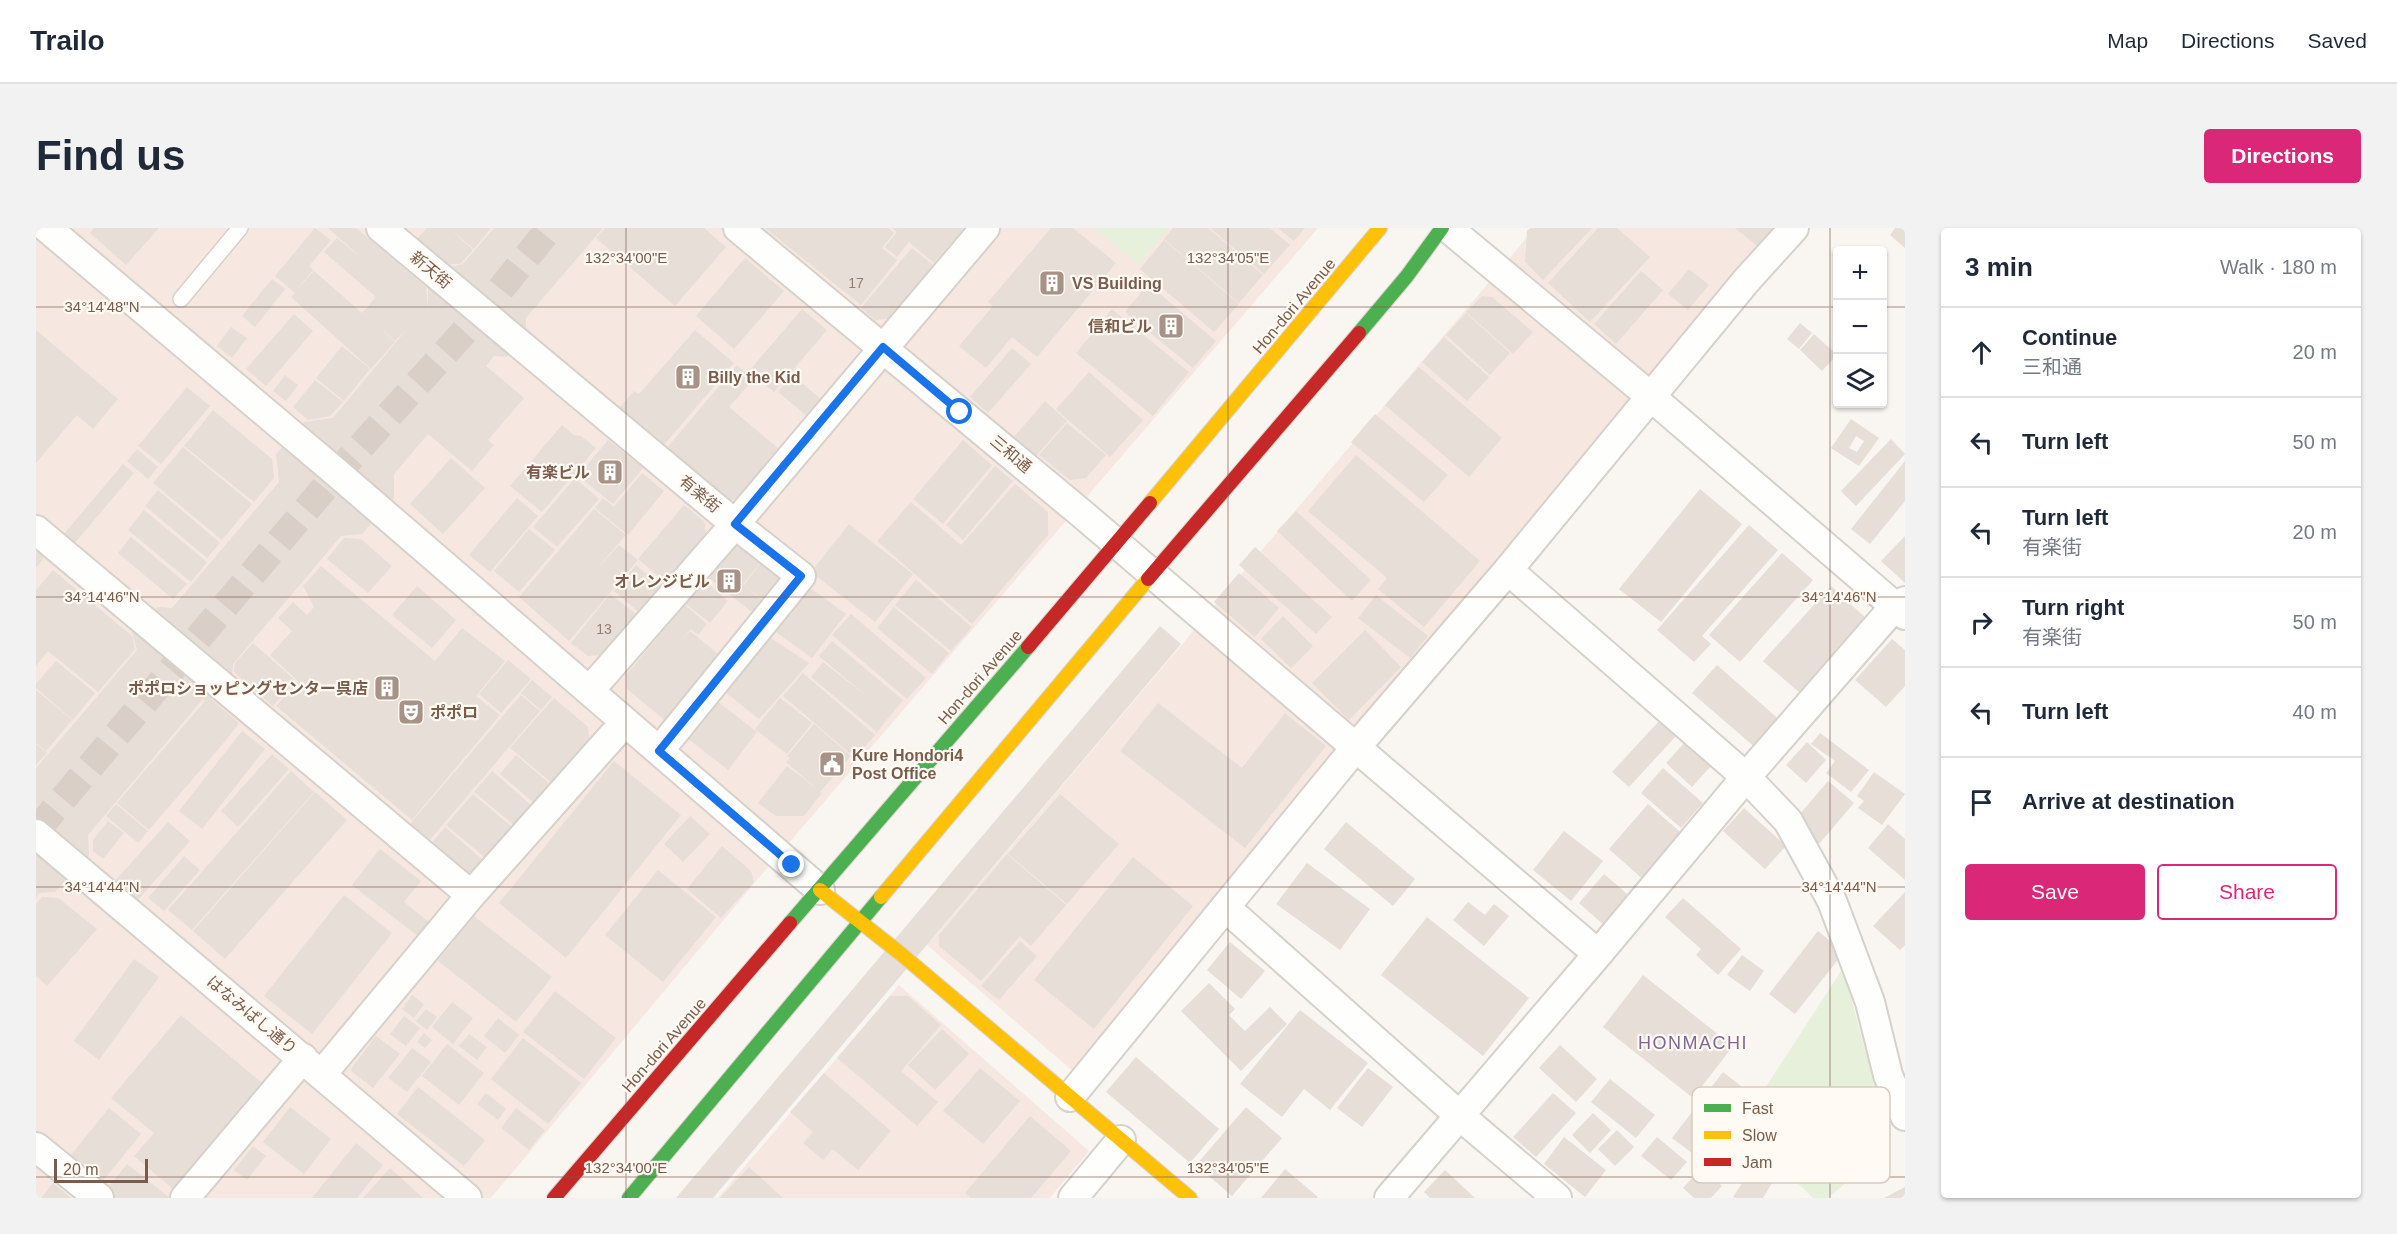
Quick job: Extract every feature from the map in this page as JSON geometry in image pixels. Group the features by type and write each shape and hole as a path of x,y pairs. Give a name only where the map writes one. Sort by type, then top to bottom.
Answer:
{"main road":[{"name":"Hon-dori Avenue","path":"554,1198 1116,544 1380,228"},
{"path":"629,1198 1152,574 1407,276 1442,228"},
{"path":"820,890 1190,1198"}],"street":[{"path":"47,228 338,473 820,890"},
{"name":"新天街","path":"381,228 482,312"},
{"name":"三和通","path":"738,228 1152,574 1598,954"},
{"path":"590,690 735,524 985,228"},
{"path":"1389,1198 1746,777 1902,607 1448,228"},
{"path":"1070,1097 1356,747 1508,570 1650,396 1794,228"},
{"name":"有楽街","path":"482,312 735,524 801,576 659,751"},
{"path":"36,530 471,895"},
{"path":"1508,570 1746,777 1788,821 1832,901 1870,1002 1888,1075 1905,1116"},
{"path":"186,1198 313,1066 471,895 625,722"},
{"name":"はなみばし通り","path":"36,834 467,1198"},
{"path":"1225,907 1460,1116 1557,1198"},
{"path":"1073,1198 1122,1140"},
{"path":"36,1147 99,1198"}],"lane":[{"path":"181,299 240,228"}],"shaded area":[{"path":"36,228 1318,228 763,873 491,1198 36,1198"},
{"path":"1535,228 1781,228 1075,1073 927,945"},
{"path":"899,985 1089,1151 1050,1198 718,1198"}],"green space":[{"path":"1095,228 1169,228 1138,264"},
{"path":"1843,968 1875,1087 1766,1087"},
{"path":"1798,1183 1846,1183 1828,1198 1813,1198"}],"building":[{"path":"94,228 159,228 126,265 90,233"},
{"path":"315,228 331,240 309,266 313,270 296,290 314,271 362,313 376,297 324,252 337,238 365,261 328,228 356,228 426,287 428,309 428,286 444,268 463,264 494,228 603,228 526,318 526,333 507,357 494,356 486,366 524,398 488,440 494,445 472,471 428,434 394,474 394,498 362,534 341,536 233,664 232,678 214,699 211,699 239,723 227,739 149,830 117,803 206,700 202,700 88,835 89,855 55,892 39,893 36,897 36,768 137,650 132,632 158,607 172,608 279,482 276,454 304,422 333,418 406,330 395,341 379,327 395,342 371,369 291,297 295,293 275,276"},
{"path":"427,228 491,228 474,249 450,229 473,250 460,264 441,264 415,241"},
{"path":"605,228 704,228 726,247 675,306 596,238"},
{"path":"765,228 888,228 894,233 882,248 897,260 861,305"},
{"path":"892,228 964,228 934,263 909,242 897,257 885,247 897,232"},
{"name":"VS Building","path":"1051,228 1073,228 1116,263 1037,357 1012,337 986,368 959,346 993,306 988,302"},
{"path":"1173,228 1208,228 1263,275 1239,303 1164,239"},
{"path":"1210,228 1270,228 1290,245 1264,274"},
{"path":"1278,228 1305,228 1294,241"},
{"path":"1530,228 1592,228 1543,280 1525,262 1527,231"},
{"path":"1598,228 1617,228 1650,257 1590,322 1548,283"},
{"path":"1735,228 1777,228 1760,248"},
{"path":"1895,228 1905,228 1905,248 1890,235"},
{"path":"1164,240 1239,304 1214,332 1140,269"},
{"path":"912,248 933,265 889,319 875,320 861,308"},
{"path":"745,258 784,291 734,349 696,316"},
{"path":"1689,269 1709,285 1688,310 1668,294"},
{"path":"1641,271 1663,290 1616,344 1594,324"},
{"path":"272,279 285,289 255,327 242,316"},
{"name":"信和ビル","path":"1148,284 1216,341 1193,368 1125,312"},
{"path":"1482,296 1492,297 1533,332 1513,354 1466,312"},
{"path":"802,309 827,330 774,392 749,371"},
{"path":"1112,309 1189,372 1153,416 1076,353"},
{"path":"1466,313 1510,353 1490,375 1446,335"},
{"path":"294,314 313,331 266,386 246,369"},
{"path":"1800,323 1812,333 1799,349 1787,339"},
{"path":"231,327 247,338 232,358 217,346"},
{"path":"36,330 118,399 93,429 77,415 36,463"},
{"name":"Billy the Kid","path":"695,330 734,363 663,446 619,408 634,391 639,394"},
{"path":"1814,334 1833,351 1833,359 1822,371 1800,350"},
{"path":"1444,337 1489,377 1467,401 1422,362"},
{"path":"342,346 370,369 344,401 316,378"},
{"path":"1012,348 1031,364 988,413 970,397"},
{"path":"737,365 754,379 729,407 779,449 736,499 725,501 665,450"},
{"path":"1419,367 1502,438 1469,477 1385,405"},
{"path":"1089,372 1143,420 1110,457 1056,409"},
{"path":"285,375 298,385 286,401 273,391"},
{"path":"792,375 821,399 807,416 778,392"},
{"path":"315,380 343,402 330,416 308,420 293,407"},
{"path":"187,387 210,406 161,464 138,446"},
{"path":"1045,401 1067,421 1036,456 1014,437"},
{"path":"213,410 272,459 274,478 254,502 184,446"},
{"path":"1375,414 1448,475 1424,502 1351,442"},
{"path":"1851,419 1879,438 1859,466 1831,448","holes":["1856,436 1864,441 1857,452 1849,448"]},
{"path":"1067,423 1106,455 1086,478 1070,480 1039,455"},
{"path":"562,425 596,448 542,512 510,486"},
{"path":"1891,439 1905,454 1856,506 1841,491"},
{"name":"有楽ビル","path":"608,440 643,468 613,504 578,476"},
{"path":"963,440 992,465 943,524 913,499"},
{"path":"183,447 252,504 222,540 153,483"},
{"path":"137,449 158,467 148,479 127,461"},
{"path":"1356,455 1480,561 1424,627 1378,589 1387,578 1308,511"},
{"path":"451,458 485,488 443,534 410,504"},
{"path":"1905,461 1905,501 1870,544 1851,529"},
{"path":"123,464 134,473 74,544 63,535"},
{"path":"995,466 1013,481 963,540 946,525"},
{"path":"642,473 664,491 628,535 595,508 603,498 614,507"},
{"path":"575,478 599,499 557,547 533,527"},
{"path":"1015,484 1048,512 1048,535 972,624 877,541 911,502 961,545"},
{"path":"1700,489 1742,524 1661,622 1619,589"},
{"path":"158,490 220,543 207,558 145,506"},
{"path":"517,498 538,516 490,572 469,555"},
{"path":"684,505 705,522 706,539 668,584 638,559"},
{"path":"594,509 626,535 594,572 619,545 638,560 569,641 519,597"},
{"path":"144,510 207,562 191,582 128,530"},
{"path":"1296,511 1371,580 1352,601 1277,531"},
{"path":"849,524 913,574 875,622 811,572"},
{"path":"1749,525 1778,550 1702,636 1711,644 1694,662 1657,630"},
{"path":"529,529 555,550 519,592 494,571"},
{"path":"1905,536 1905,583 1881,561"},
{"path":"131,537 187,584 173,599 118,553"},
{"path":"344,538 361,539 392,566 368,593 327,559"},
{"name":"オレンジビル","path":"737,544 751,545 765,557 744,585 763,560 780,572 780,588 768,603 746,587 767,604 757,616 709,578"},
{"path":"1255,547 1332,617 1316,634 1239,565"},
{"path":"36,551 44,558 36,568"},
{"path":"1782,553 1813,580 1740,662 1709,635"},
{"path":"636,565 663,587 641,614 614,591"},
{"name":"ポポロショッピングセンター呉店","path":"321,566 435,661 462,628 505,661 476,696 500,715 412,820 276,706 298,681 270,655 292,631 278,618 293,602 307,615 314,607 303,586"},
{"path":"53,570 132,636 135,649 98,692 48,651 36,666 36,590"},
{"path":"1239,573 1279,608 1255,637 1214,602"},
{"path":"916,580 972,627 951,651 895,605"},
{"path":"705,581 728,601 710,623 686,604"},
{"path":"417,586 456,620 432,648 392,615"},
{"path":"1831,586 1868,620 1801,694 1763,661"},
{"path":"809,587 846,614 812,658 776,632"},
{"path":"610,594 638,616 605,655 588,656 571,643"},
{"path":"1376,595 1428,636 1410,658 1358,618"},
{"path":"685,605 707,624 698,635 691,629 680,641 690,631 723,658 668,723 627,689 626,675"},
{"path":"894,607 949,653 932,674 877,628"},
{"path":"851,614 926,678 907,699 832,635"},
{"path":"1283,616 1313,646 1291,668 1261,639"},
{"path":"1160,626 1181,644 713,1198 676,1198"},
{"path":"1365,630 1401,667 1349,720 1312,683"},
{"path":"769,637 809,663 759,719 724,691"},
{"path":"1892,639 1905,650 1905,686 1886,707 1855,680"},
{"path":"832,641 903,700 877,732 811,677 823,662 869,698 819,656"},
{"path":"253,643 296,681 273,706 234,672 235,663"},
{"path":"508,660 531,679 501,713 479,694"},
{"path":"56,661 95,693 73,720 36,688 36,684"},
{"path":"1717,665 1782,722 1757,749 1692,693"},
{"path":"803,673 875,735 855,758 783,696"},
{"path":"532,680 552,697 541,710 521,693"},
{"path":"36,690 72,720 46,751 36,743"},
{"path":"521,695 540,711 428,842 409,825"},
{"path":"554,698 588,727 589,739 552,783 510,748"},
{"path":"780,698 812,723 787,754 755,729"},
{"path":"717,701 757,732 728,770 687,738"},
{"path":"1158,703 1242,768 1285,713 1326,746 1245,848 1120,751"},
{"path":"1660,720 1677,735 1629,787 1612,772"},
{"path":"814,724 851,756 820,792 822,793 804,816 776,816 758,803 787,766 817,789 786,762 790,758 787,756"},
{"path":"242,731 265,749 202,829 179,811"},
{"path":"1820,733 1869,770 1851,792 1826,773 1835,761 1811,744"},
{"path":"1686,741 1712,765 1692,787 1666,763"},
{"path":"1807,742 1826,760 1806,783 1786,765"},
{"path":"36,744 47,753 36,765"},
{"path":"272,754 289,769 238,827 221,811"},
{"path":"516,755 550,784 534,803 500,774"},
{"path":"614,761 681,815 566,958 499,903"},
{"path":"1663,768 1703,803 1681,828 1641,793"},
{"path":"291,771 314,792 192,930 168,910"},
{"path":"492,771 532,806 515,826 474,792"},
{"path":"1874,772 1905,794 1882,825 1858,808 1864,801 1857,796"},
{"path":"1828,781 1854,803 1819,844 1793,822"},
{"path":"315,792 347,820 225,959 193,931"},
{"path":"473,794 513,828 487,859 446,825"},
{"path":"1060,794 1119,844 1067,904 1008,854"},
{"path":"116,804 148,831 138,843 106,816"},
{"path":"1648,804 1685,836 1645,881 1609,849"},
{"path":"1744,808 1786,846 1765,869 1723,831"},
{"path":"690,816 710,834 683,862 664,844"},
{"path":"108,821 124,833 103,859 93,851 93,840"},
{"path":"168,822 190,841 135,903 113,883"},
{"path":"1346,822 1415,879 1393,906 1324,849"},
{"path":"1888,824 1905,839 1905,880 1868,848"},
{"path":"445,827 486,863 478,872 464,872 431,844"},
{"path":"1564,831 1603,861 1571,901 1533,870"},
{"path":"722,846 751,871 754,882 721,918 687,889"},
{"path":"380,849 421,881 404,902 430,923 419,937 352,885"},
{"path":"1007,854 1066,905 1031,946 1020,936 981,981 939,946 939,935"},
{"path":"184,856 200,870 164,911 148,898"},
{"path":"1133,857 1193,906 1094,1029 1034,980"},
{"path":"1307,863 1370,909 1340,950 1276,904"},
{"path":"658,870 716,917 663,982 605,935"},
{"path":"1604,874 1632,898 1607,928 1579,903"},
{"path":"1905,892 1905,945 1900,950 1873,926"},
{"path":"344,895 392,933 312,1034 264,996"},
{"path":"42,897 58,898 97,929 47,986 36,976 36,904"},
{"path":"1683,898 1741,949 1718,975 1696,955 1701,949 1665,917"},
{"path":"1468,902 1485,915 1494,904 1509,916 1484,946 1453,920"},
{"path":"474,916 552,977 516,1022 438,961"},
{"path":"1427,917 1529,998 1483,1056 1381,975"},
{"path":"1818,931 1844,952 1795,1014 1769,994"},
{"path":"1020,941 1037,956 999,1000 981,986"},
{"path":"1230,942 1265,971 1241,999 1207,970"},
{"path":"1742,955 1764,971 1750,991 1727,975"},
{"path":"134,959 159,977 99,1060 74,1041"},
{"path":"1643,975 1733,1046 1701,1087 1692,1087 1692,1097 1603,1027"},
{"path":"1209,983 1235,1009 1229,1015 1245,1031 1270,1007 1287,1024 1241,1071 1181,1011"},
{"path":"555,991 616,1038 584,1079 523,1032"},
{"path":"412,995 424,1004 414,1018 402,1009"},
{"path":"890,996 908,996 941,1025 901,1071 938,1102 917,1126 837,1058"},
{"path":"452,1002 473,1018 453,1044 432,1027"},
{"path":"426,1009 437,1017 427,1030 416,1021"},
{"path":"1300,1010 1368,1063 1330,1110 1304,1089 1282,1117 1240,1084"},
{"path":"181,1015 262,1083 173,1189 134,1156 154,1133 111,1098"},
{"path":"404,1016 420,1028 406,1046 390,1034"},
{"path":"498,1018 519,1035 505,1053 484,1036"},
{"path":"942,1029 969,1054 935,1090 908,1065"},
{"path":"424,1033 432,1040 425,1048 417,1042"},
{"path":"469,1034 487,1047 477,1060 459,1046"},
{"path":"376,1036 400,1054 373,1088 350,1070"},
{"path":"523,1038 581,1083 548,1124 491,1079"},
{"path":"447,1044 484,1073 459,1105 422,1076"},
{"path":"1560,1045 1597,1079 1576,1102 1539,1068"},
{"path":"412,1048 431,1062 407,1092 388,1078"},
{"path":"1136,1057 1219,1129 1190,1163 1106,1092"},
{"path":"980,1068 1020,1101 983,1144 943,1111"},
{"path":"1368,1068 1393,1087 1362,1127 1337,1108"},
{"path":"1723,1072 1742,1087 1711,1087"},
{"path":"824,1073 891,1131 858,1170 833,1149 823,1160 803,1143 813,1132 790,1112"},
{"path":"1610,1079 1655,1115 1636,1138 1591,1102"},
{"path":"418,1087 485,1140 464,1166 397,1114"},
{"path":"486,1093 506,1109 498,1120 477,1104"},
{"path":"1553,1093 1576,1113 1536,1157 1513,1137"},
{"path":"290,1107 331,1139 304,1174 263,1142"},
{"path":"1246,1107 1282,1138 1232,1196 1196,1165"},
{"path":"109,1108 141,1134 102,1182 70,1156"},
{"path":"516,1108 545,1130 529,1150 501,1128"},
{"path":"1692,1112 1692,1153 1672,1138"},
{"path":"1593,1113 1611,1130 1590,1153 1572,1135"},
{"path":"1030,1116 1071,1151 1031,1198 970,1198 965,1193"},
{"path":"1617,1130 1634,1147 1615,1166 1598,1149"},
{"path":"1564,1137 1606,1170 1585,1197 1544,1164"},
{"path":"1657,1137 1687,1162 1671,1180 1641,1156"},
{"path":"356,1143 383,1165 357,1198 312,1198"},
{"path":"253,1146 266,1156 247,1180 234,1170"},
{"path":"127,1164 170,1198 117,1198 106,1190"},
{"path":"749,1167 783,1198 720,1198"},
{"path":"390,1168 423,1198 363,1198"},
{"path":"1285,1169 1318,1197 1261,1198"},
{"path":"1445,1170 1475,1198 1430,1198 1424,1192"},
{"path":"1692,1178 1692,1183 1719,1183 1722,1186 1711,1198 1694,1198 1683,1188"},
{"path":"53,1183 71,1198 41,1198"},
{"path":"1742,1183 1772,1183 1763,1198 1733,1197"},
{"path":"1905,1187 1905,1198 1884,1198"}],"tunnel":[{"path":"36,831 337,473 482,312 550,228"}],"traffic: fast":[{"path":"1359,333 1407,276 1442,228"},
{"path":"790,923 1028,647"},
{"path":"629,1198 881,897"}],"traffic: slow":[{"path":"1150,503 1380,228"},
{"path":"881,897 1148,579"},
{"path":"820,890 901,954 1190,1198"}],"traffic: jam":[{"path":"1148,579 1359,333"},
{"path":"1028,647 1150,503"},
{"path":"554,1198 790,923"}],"place":[{"name":"VS Building","path":"1052,283"},
{"name":"信和ビル","path":"1171,326"},
{"name":"Billy the Kid","path":"688,377"},
{"name":"有楽ビル","path":"610,472"},
{"name":"オレンジビル","path":"729,581"},
{"name":"ポポロショッピングセンター呉店","path":"387,688"},
{"name":"ポポロ","path":"411,712"},
{"name":"Kure Hondori4 Post Office","path":"832,764"}],"district":[{"name":"HONMACHI","path":"1693,1043"}],"route":[{"path":"792,865 659,751 801,576 735,524 883,347 960,412"}]}
